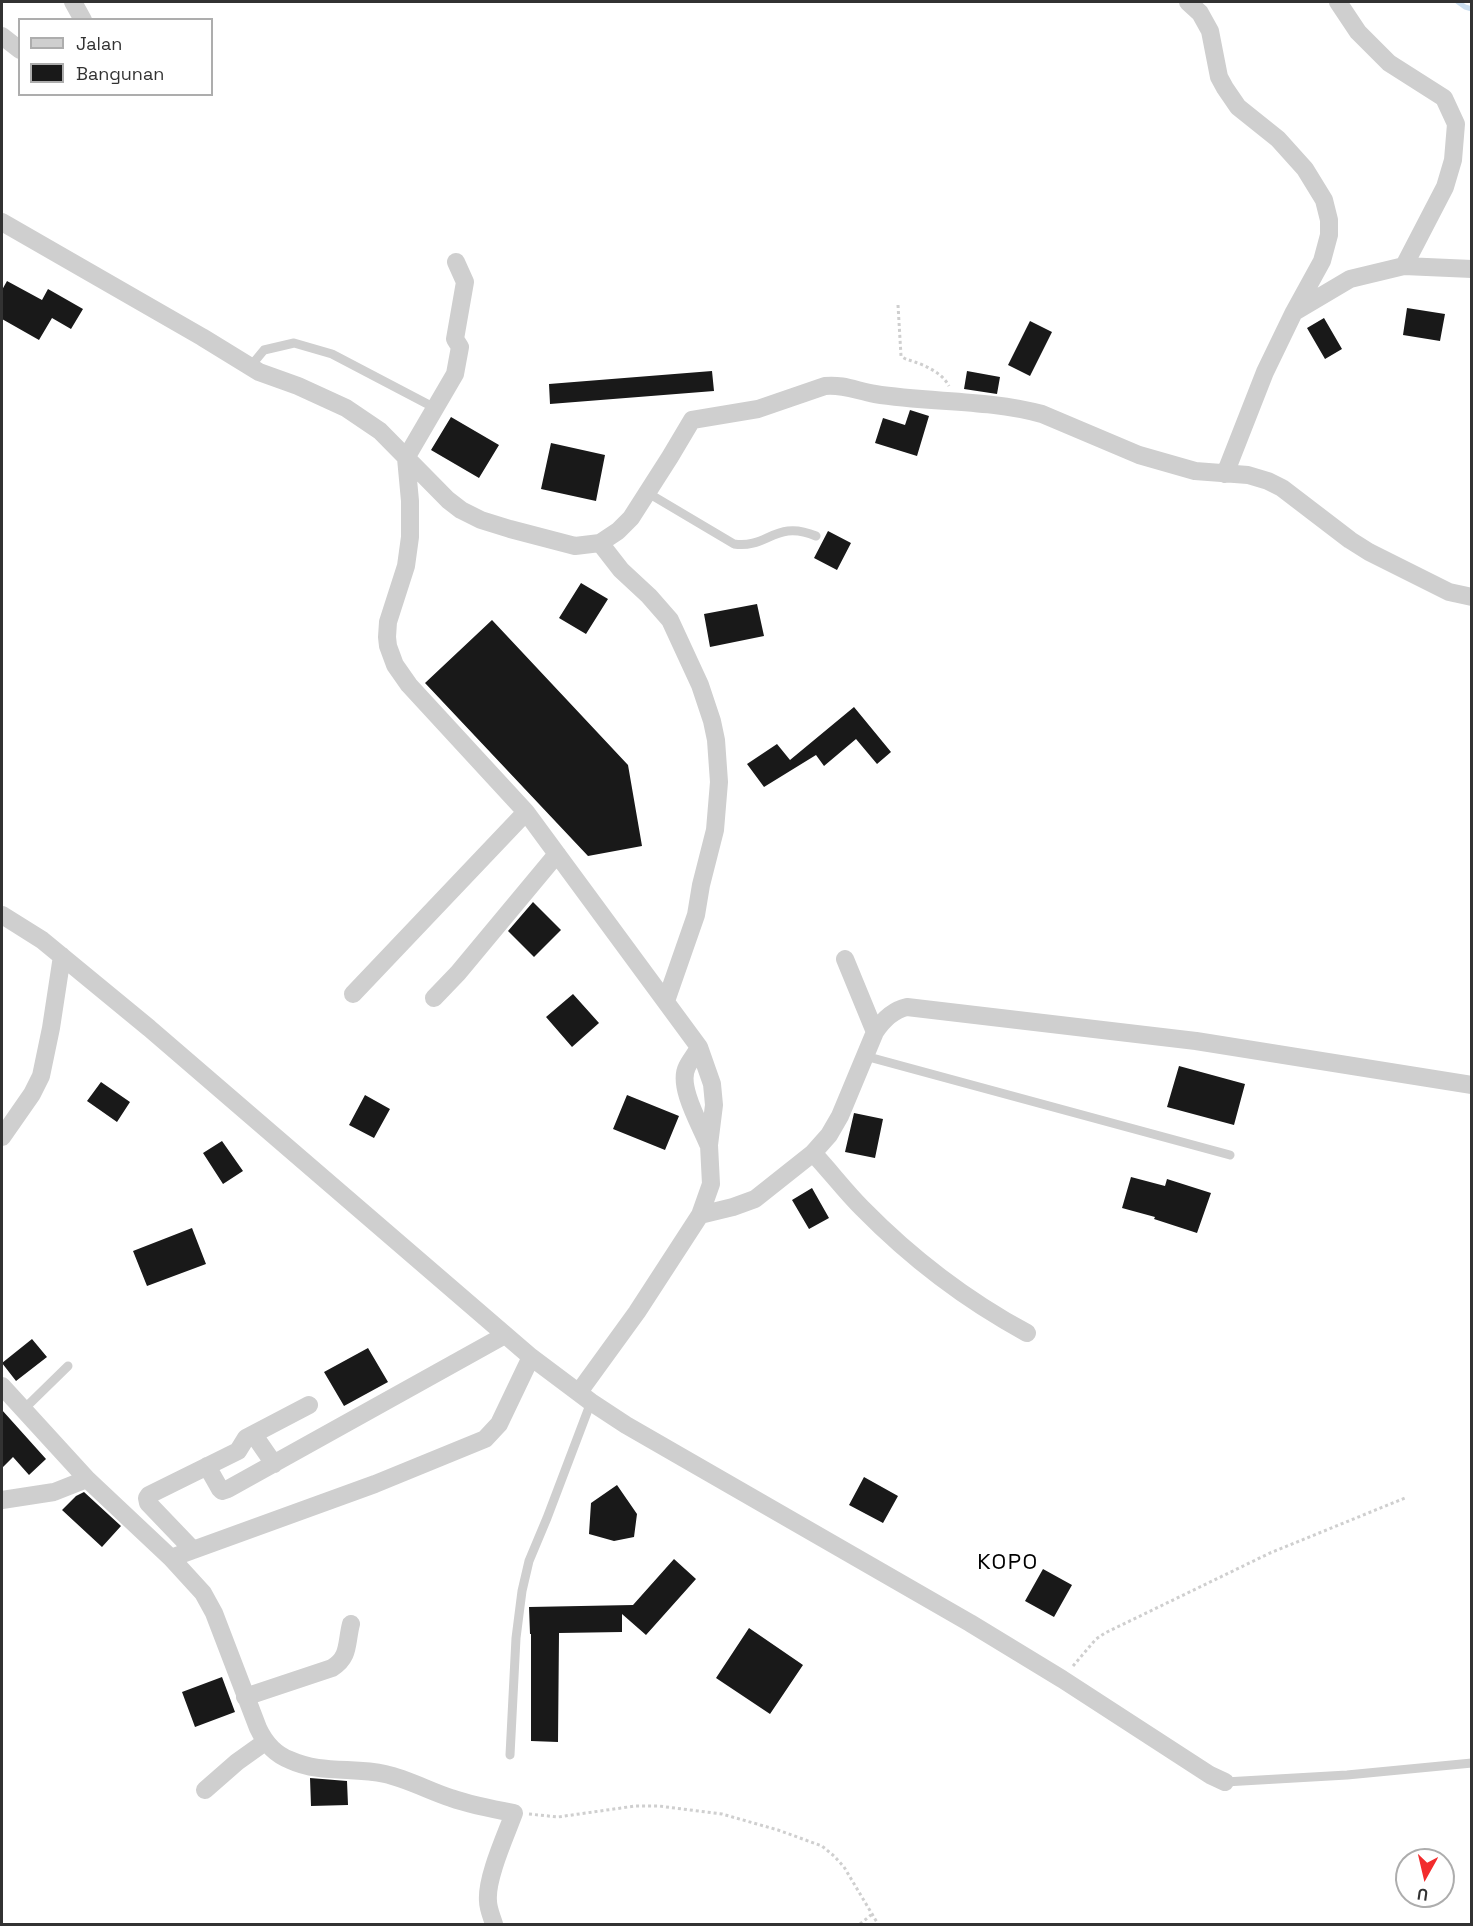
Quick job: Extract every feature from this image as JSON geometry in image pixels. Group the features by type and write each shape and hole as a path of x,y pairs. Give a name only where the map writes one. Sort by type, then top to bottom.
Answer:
{"street":[{"path":"73,2 82,18"},
{"path":"1188,2 1206,20 1219,77 1230,96 1243,111 1278,139 1305,169 1324,200 1329,220 1328,243 1317,270 1294,312 1254,398 1225,474"},
{"path":"1338,2 1358,32 1389,63 1444,98 1456,124 1453,160 1445,187 1404,266"},
{"path":"2,36 18,48"},
{"path":"2,222 259,372 298,386 346,408 380,430 448,500 461,510 481,520 575,546 600,543 624,526 648,493 692,420 758,409 832,385 847,386 874,394 964,402 1035,412 1139,455 1195,471 1248,475 1282,488 1359,547 1449,592 1472,597"},
{"path":"456,261 465,282 455,339 460,347 455,374 406,458 410,501 410,537 406,566 388,622 388,646 395,665 408,685 526,812 666,1001 699,1047 714,1095 709,1145 711,1184 700,1215 585,1397"},
{"path":"1294,312 1350,279 1404,266 1472,269"},
{"path":"600,543 621,570 670,620 700,685 716,740 719,782 715,830 696,915 666,1001"},
{"path":"352,994 526,812"},
{"path":"434,998 458,973 557,854"},
{"path":"2,915 42,940 158,1035 505,1335 585,1397 626,1425 863,1560 1062,1679 1213,1778 1225,1782"},
{"path":"2,1137 32,1094 41,1076 62,956"},
{"path":"845,960 875,1032"},
{"path":"700,1215 755,1199 813,1153 829,1135 840,1116 880,1023 896,1010 907,1007 1196,1041 1472,1085"},
{"path":"699,1047 687,1066 684,1078 690,1103 709,1145"},
{"path":"813,1153 862,1208 918,1259 965,1296 993,1315 1027,1333"},
{"path":"207,1466 222,1491 228,1490 505,1335"},
{"path":"171,1558 375,1484 485,1439 499,1424 531,1357"},
{"path":"2,1386 87,1479 171,1558 208,1601 265,1742 278,1754 305,1766 321,1769 363,1770 389,1775 472,1805 514,1813 488,1892 488,1902 494,1924"},
{"path":"192,1550 148,1503 147,1498 158,1490 240,1450 244,1440 309,1405"},
{"path":"254,1435 274,1464"},
{"path":"2,1500 54,1492 87,1479"},
{"path":"246,1697 339,1664 344,1658 351,1624"},
{"path":"205,1790 237,1762 265,1742"}],"lane":[{"path":"250,367 264,350 294,343 332,354 435,408"},
{"path":"648,493 734,544 750,544 788,530 803,531 816,537"},
{"path":"865,1056 1230,1155"},
{"path":"23,1410 68,1366"},
{"path":"510,1755 516,1638 524,1581 529,1561 547,1518 585,1397"},
{"path":"1225,1782 1347,1775 1472,1763"}],"path":[{"path":"898,305 901,356 944,378 949,384 949,389 964,402"},
{"path":"1062,1679 1105,1633 1270,1553 1405,1498"},
{"path":"537,1815 558,1818 626,1807 659,1806 722,1815 778,1830 822,1846 834,1856 854,1883 878,1924"},
{"path":"860,1924 871,1915"}],"building":[{"path":"7,281 42,300 48,289 83,309 71,329 52,318 39,340 2,319 2,290"},
{"path":"1407,308 1445,314 1440,341 1403,335"},
{"path":"1324,318 1342,349 1325,359 1307,328"},
{"path":"1030,321 1052,332 1030,376 1008,365"},
{"path":"712,371 714,391 550,404 549,384"},
{"path":"967,371 1000,377 997,394 964,389"},
{"path":"910,410 929,416 917,456 875,443 883,418 905,425"},
{"path":"451,417 499,445 479,478 431,450"},
{"path":"551,443 605,455 596,501 541,489"},
{"path":"828,531 851,543 837,570 814,558"},
{"path":"581,583 608,599 586,634 559,618"},
{"path":"757,604 764,636 710,647 704,614"},
{"path":"492,620 628,765 642,846 588,856 425,683"},
{"path":"854,707 891,752 877,764 856,739 824,766 816,755 764,787 747,764 777,744 790,760"},
{"path":"533,902 561,930 534,957 508,931"},
{"path":"573,994 599,1023 572,1047 546,1017"},
{"path":"1179,1066 1245,1084 1234,1125 1167,1107"},
{"path":"101,1082 130,1102 117,1122 87,1101"},
{"path":"365,1095 390,1109 374,1138 349,1125"},
{"path":"627,1095 679,1116 665,1150 613,1129"},
{"path":"854,1113 883,1119 875,1158 845,1152"},
{"path":"222,1141 243,1171 223,1184 203,1153"},
{"path":"1131,1177 1165,1186 1167,1179 1211,1193 1197,1233 1154,1219 1155,1217 1122,1208"},
{"path":"812,1188 829,1218 809,1229 792,1200"},
{"path":"192,1228 206,1264 147,1286 133,1251"},
{"path":"32,1339 47,1357 16,1381 2,1363"},
{"path":"368,1348 388,1382 344,1406 324,1372"},
{"path":"2,1410 46,1459 29,1475 13,1457 2,1468"},
{"path":"864,1477 898,1496 883,1523 849,1505"},
{"path":"617,1485 637,1514 634,1537 614,1541 589,1534 591,1503"},
{"path":"84,1492 121,1526 102,1547 62,1510 76,1496"},
{"path":"674,1559 696,1579 646,1635 622,1614 622,1632 559,1633 558,1742 531,1741 529,1607 633,1605"},
{"path":"1043,1569 1072,1585 1054,1617 1025,1601"},
{"path":"749,1628 803,1665 770,1714 716,1678"},
{"path":"222,1677 235,1712 195,1727 182,1692"},
{"path":"310,1778 347,1781 348,1805 311,1806"}],"waterway":[{"path":"1458,2 1472,9"}],"district":[{"name":"KOPO","path":"1008,1563"}]}
